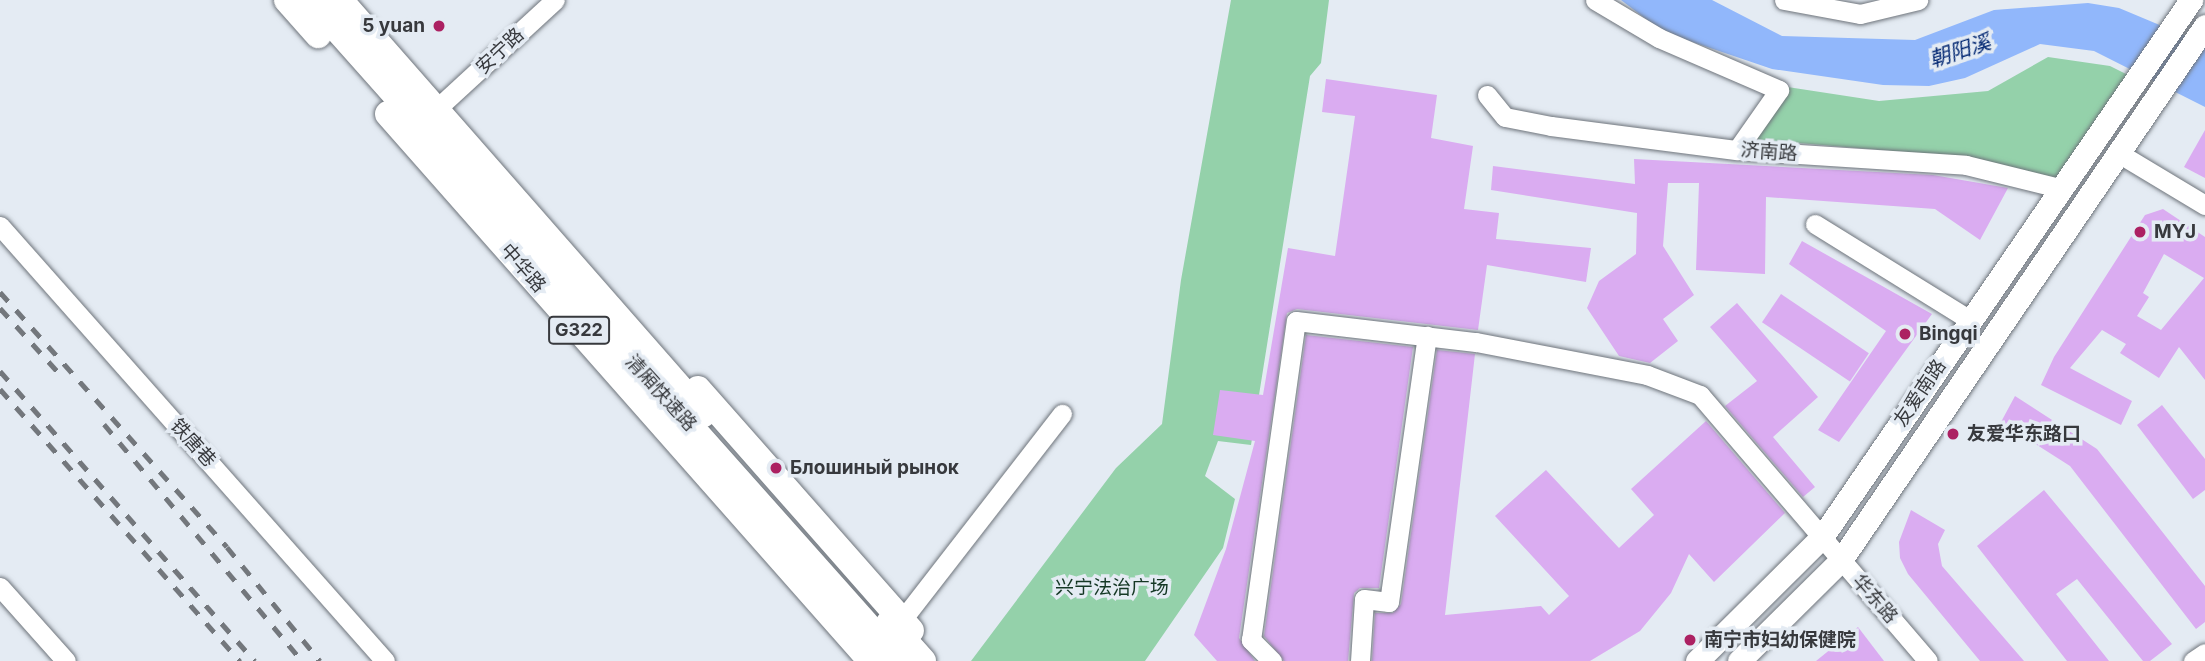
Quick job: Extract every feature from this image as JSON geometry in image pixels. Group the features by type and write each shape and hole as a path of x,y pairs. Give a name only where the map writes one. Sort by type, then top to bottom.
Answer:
{"highway":[{"name":"中华路","path":"287,0 871,661"},
{"name":"清厢快速路","path":"311,0 899,661"},
{"name":"清厢快速路","path":"340,0 923,661"},
{"name":"G322","path":"356,0 938,661"}],"main road":[{"name":"友爱南路","path":"1697,661 1822,537 2059,188 2191,0"},
{"name":"友爱南路","path":"1739,661 1842,560 2205,26"}],"street":[{"name":"安宁路","path":"444,101 555,0"},
{"path":"1595,0 1659,38 1779,90 1737,150"},
{"path":"1784,0 1860,14 1918,0"},
{"name":"济南路","path":"1488,95 1505,117 1737,150 1966,165 2059,188"},
{"path":"2120,154 2205,205"},
{"path":"1815,224 1970,320"},
{"name":"铁唐巷","path":"0,226 385,661"},
{"name":"华东路","path":"1272,661 1251,640 1296,321 1427,336 1647,374 1700,395 1928,661"},
{"path":"1360,661 1364,599 1389,602 1427,336"},
{"path":"902,620 1062,414"},
{"path":"0,587 66,661"},
{"path":"2193,661 2205,653"}],"green space":[{"name":"兴宁法治广场","path":"1231,0 1329,0 1321,63 1310,76 1251,445 1218,441 1205,476 1235,499 1223,548 1145,661 971,661 1116,468 1162,424 1181,280"},
{"path":"2048,57 2110,66 2128,75 2058,180 1963,157 1740,138 1781,86 1879,101 1988,91"}],"water":[{"name":"朝阳溪","path":"1621,0 1712,0 1782,36 1915,40 1994,10 2088,3 2119,8 2205,44 2205,107 2094,51 2040,44 1965,78 1929,86 1883,85 1772,69 1663,32"}],"building":[{"path":"1326,79 1437,95 1431,138 1473,146 1464,209 1499,213 1496,239 1591,248 1586,282 1487,265 1478,330 1297,309 1287,313 1239,638 1255,661 1217,661 1194,635 1226,549 1255,441 1213,435 1220,390 1263,395 1288,248 1335,256 1355,116 1322,112"},
{"path":"2205,130 2205,178 2184,167"},
{"path":"1634,159 1933,175 2008,188 1980,240 1935,209 1766,197 1765,274 1696,270 1699,183 1668,183 1663,246 1694,295 1663,319 1678,341 1650,363 1619,356 1587,308 1599,281 1636,254 1637,213 1491,190 1493,166 1635,184"},
{"path":"2163,209 2205,237 2205,380 2179,347 2159,378 2120,353 2126,344 2102,330 2070,368 2132,401 2121,425 2041,385 2054,357 2145,215","holes":["2164,254 2204,278 2161,330 2137,316 2149,297 2143,293"]},
{"path":"1802,241 1932,314 1839,442 1818,430 1886,331 1789,264"},
{"path":"1781,294 1869,353 1850,381 1762,322"},
{"path":"1737,303 1818,397 1773,437 1815,487 1803,497 1725,406 1757,381 1710,327"},
{"path":"1306,335 1413,347 1379,588 1360,588 1354,593 1348,661 1284,661 1264,636"},
{"path":"1437,350 1475,354 1445,615 1541,606 1549,615 1569,596 1495,516 1546,470 1619,548 1654,515 1631,489 1706,421 1785,513 1714,582 1689,554 1671,593 1640,631 1590,661 1372,661 1375,613 1393,613 1401,604"},
{"path":"2015,396 2097,449 2205,586 2205,622 2196,629 2070,466 2001,422"},
{"path":"2162,405 2205,459 2205,490 2193,499 2137,425"},
{"path":"2044,490 2172,644 2150,661 2143,661 2077,579 2056,594 2109,661 2067,661 1977,546"},
{"path":"1911,510 1945,530 1938,544 1942,566 2024,661 1980,661 1908,574 1900,558 1899,542"},
{"path":"1858,627 1884,661 1816,661"}],"railway":[{"path":"0,292 227,547 320,661"},
{"path":"0,308 58,372"},
{"path":"0,371 255,661"},
{"path":"0,389 240,661"},
{"path":"104,424 302,661"}],"place":[{"name":"5 yuan","path":"439,26"},
{"name":"MYJ","path":"2140,232"},
{"name":"Bingqi","path":"1905,334"},
{"name":"友爱华东路口","path":"1953,434"},
{"name":"Блошиный рынок","path":"776,468"},
{"name":"南宁市妇幼保健院","path":"1690,640"}]}
